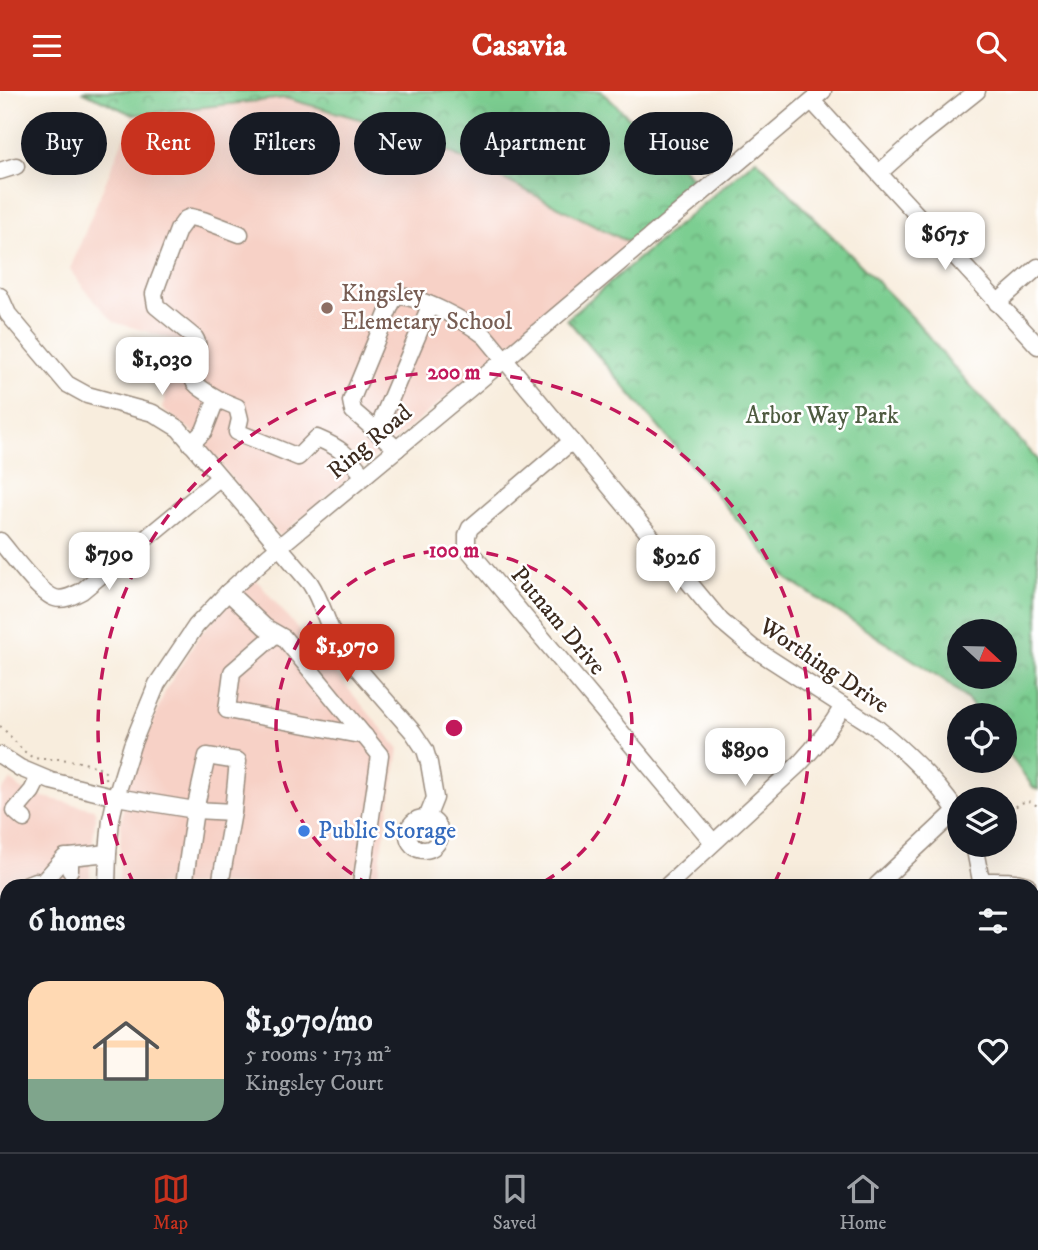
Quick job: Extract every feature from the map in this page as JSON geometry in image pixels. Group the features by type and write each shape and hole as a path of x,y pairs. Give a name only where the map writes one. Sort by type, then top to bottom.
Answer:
{"street":[{"path":"879,173 976,91"},
{"path":"818,96 879,173 1038,346"},
{"name":"Ring Road","path":"107,879 111,819 132,745 157,684 196,626 228,592 280,546 818,96"},
{"path":"240,234 203,219 186,219 178,230 154,294 156,306 198,343 193,379 196,384 220,400 237,407 240,419 237,432 298,457 317,438 345,453 364,476"},
{"path":"998,303 1038,267"},
{"path":"0,296 8,314 67,384 87,395 153,413 179,429 280,546 310,583 340,648 413,732 425,750 435,798 426,818"},
{"name":"Worthing Drive","path":"377,431 354,411 351,401 392,302 398,296 408,297 474,327 495,347 721,621 753,648 877,728 907,754 947,799"},
{"path":"397,449 377,431 430,306"},
{"path":"191,444 204,431 214,405 220,400"},
{"name":"Putnam Drive","path":"572,440 470,528 467,548 713,842"},
{"path":"0,541 41,590 56,599 67,598 82,591 219,478"},
{"path":"228,592 265,627 284,638 380,755 362,879"},
{"path":"276,634 232,672 227,710 365,736"},
{"path":"674,879 800,763 843,706"},
{"path":"0,755 39,777 116,797 195,810 233,812"},
{"path":"185,879 195,810 207,756 238,761 233,812 221,879"},
{"path":"24,819 15,811 32,791 39,777"},
{"path":"884,879 947,823"},
{"path":"45,879 64,858 108,853"},
{"path":"976,857 980,879"}],"path":[{"path":"0,726 26,754 38,759 68,760 99,767 106,773"},
{"path":"1017,806 1028,801 1038,806"}],"shaded area":[{"name":"Kingsley Elemetary School","path":"285,98 335,112 229,112 229,175 340,175 340,114 354,117 354,175 446,175 446,150 460,157 460,175 495,175 630,243 280,536 193,432 162,409 179,341 114,322 70,269 121,144 121,175 215,175 215,112 160,112"},
{"path":"254,577 399,749 377,879 119,879 121,822 127,784 166,689 201,633"},
{"path":"11,780 22,790 39,796 94,809 96,813 90,879 0,879 0,792"}],"green space":[{"path":"82,91 601,91 624,113 624,175 689,175 700,185 630,243 495,175 610,175 610,112 460,112 460,157 446,150 446,112 354,112 354,117 285,98 160,112 127,112"},
{"name":"Arbor Way Park","path":"756,159 915,320 1038,460 1038,790 1017,765 1017,703 970,703 955,689 1017,689 1017,619 947,619 947,683 787,579 567,319"}],"place":[{"name":"Kingsley Elemetary School","path":"327,308"},
{"name":"Public Storage","path":"304,831"}]}
